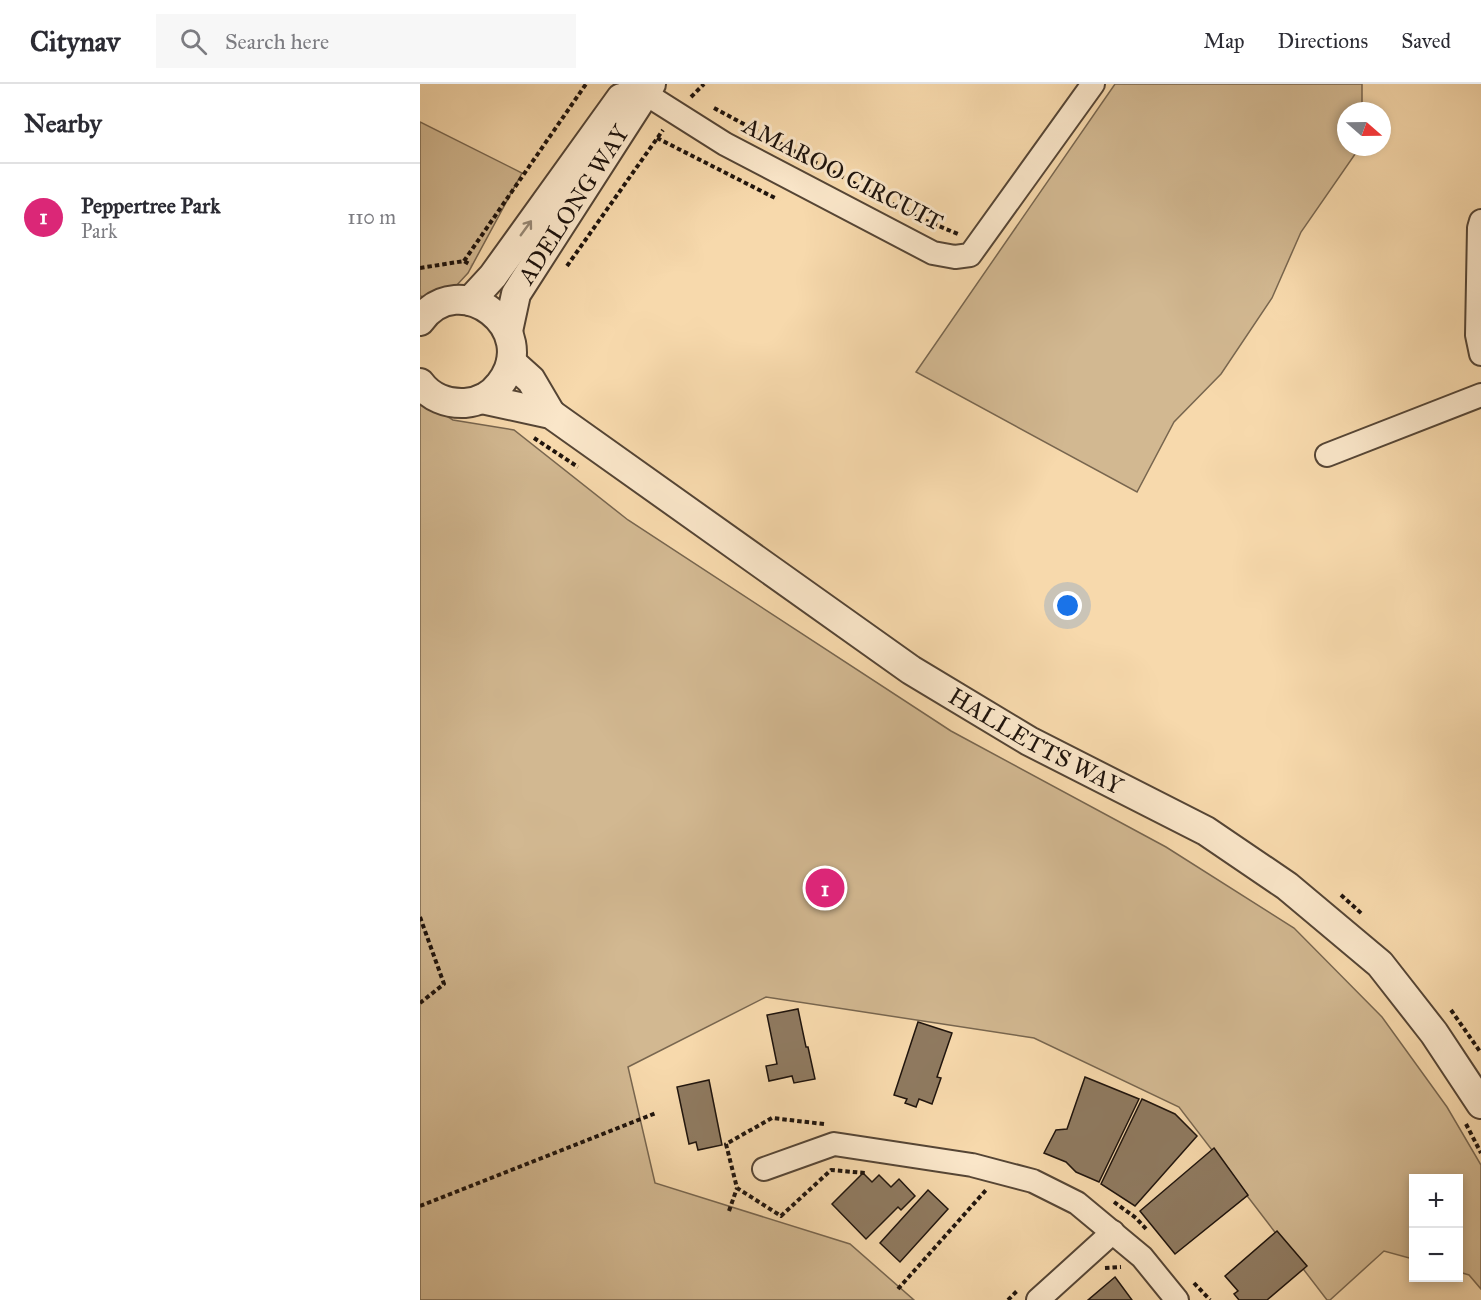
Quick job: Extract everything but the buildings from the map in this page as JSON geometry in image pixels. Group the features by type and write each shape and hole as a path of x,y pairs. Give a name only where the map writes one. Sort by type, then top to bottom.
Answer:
{"street":[{"name":"AMAROO CIRCUIT","path":"640,87 726,144 933,253 955,257 970,255 1093,84"},
{"name":"ADELONG WAY","path":"470,301 493,276 624,93 640,87"},
{"name":"ADELONG WAY","path":"511,362 512,351 508,331 516,294 640,87"},
{"path":"1481,221 1477,335 1481,354"},
{"path":"426,309 459,300 470,301 486,306 499,317 508,331"},
{"path":"420,383 436,398 451,403 466,403 482,399 495,390 506,377 511,362"},
{"name":"HALLETTS WAY","path":"511,362 531,380 551,414"},
{"path":"1327,455 1481,395"},
{"name":"HALLETTS WAY","path":"482,399 551,414 911,670 1029,741 1206,831 1287,886 1380,964 1434,1033 1481,1104"},
{"path":"764,1169 834,1144 972,1165 1033,1181 1077,1203 1113,1232 1142,1257 1177,1300"},
{"path":"1038,1300 1113,1232"}],"path":[{"path":"420,268 464,261 586,84"},
{"path":"565,269 675,112 704,84"},
{"path":"692,96 702,102"},
{"path":"712,107 917,217 963,236"},
{"path":"1336,892 1355,905 1370,922"},
{"path":"420,917 444,984 420,1003"},
{"path":"1447,1006 1481,1053"},
{"path":"420,1206 656,1113"},
{"path":"781,1216 831,1170 876,1174"},
{"path":"898,1289 988,1188 977,1185"},
{"path":"729,1211 737,1188"},
{"path":"1090,1254 1107,1269 1124,1266"}],"shaded area":[{"path":"1115,84 1362,84 1362,102 1337,102 1337,156 1354,156 1301,232 1272,298 1221,374 1174,422 1137,492 916,372"},
{"path":"420,122 522,173 468,273 456,286 433,299 420,296"},
{"path":"420,400 453,420 514,430 628,520 951,731 1166,847 1294,928 1382,1017 1447,1107 1481,1165 1481,1289 1469,1275 1463,1273 1463,1174 1409,1174 1409,1258 1384,1251 1330,1300 1327,1300 1179,1107 1034,1038 766,997 628,1067 655,1183 850,1244 914,1300 420,1300"}],"place":[{"name":"Peppertree Park","path":"825,888"}]}
